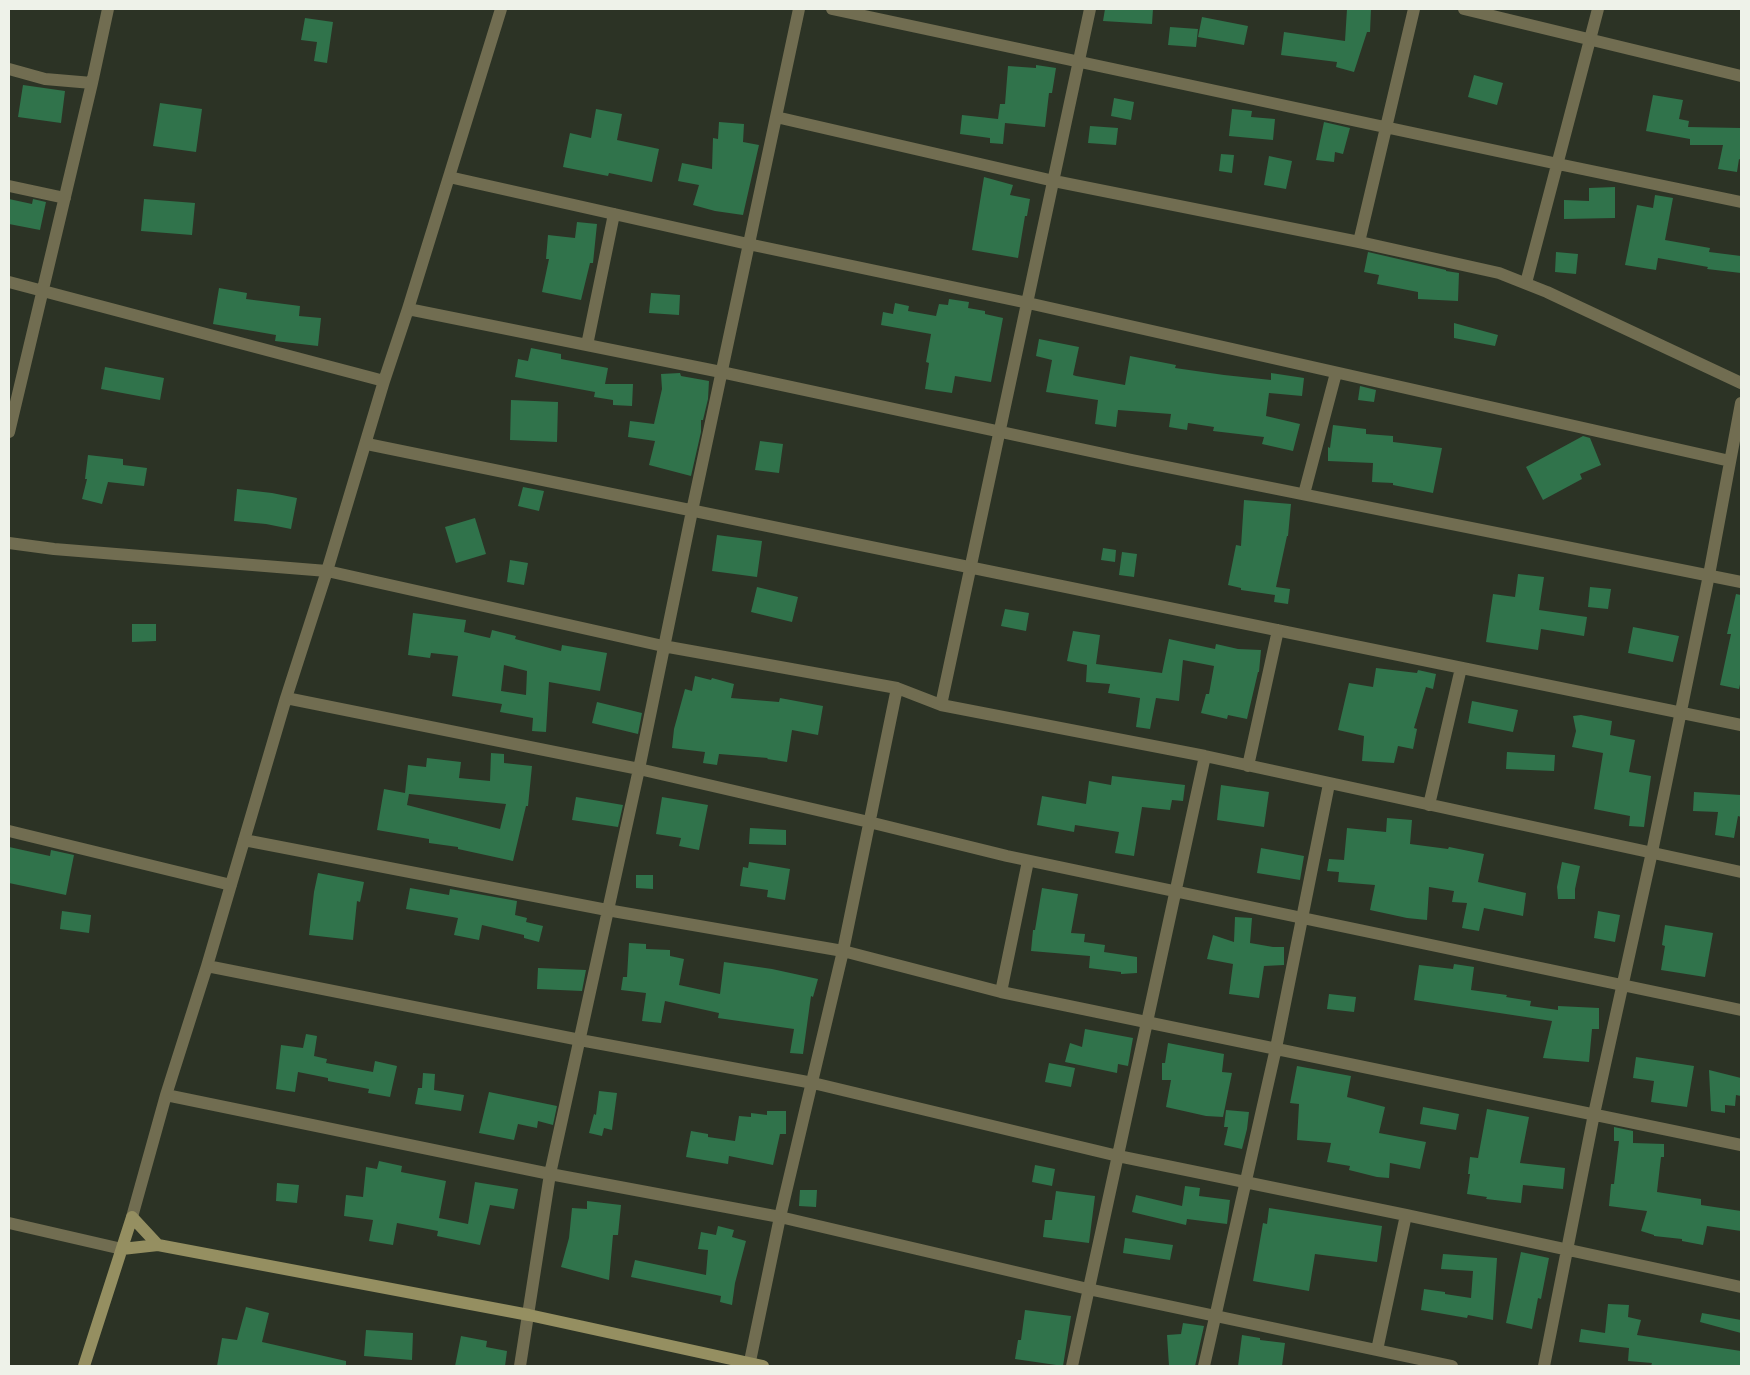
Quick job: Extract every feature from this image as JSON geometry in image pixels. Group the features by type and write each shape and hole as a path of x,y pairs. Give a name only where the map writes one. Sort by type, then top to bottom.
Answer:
{"street":[{"path":"9,432 12,406 65,198 108,9"},
{"path":"84,1366 132,1217 166,1095 207,966 286,698 328,571 367,444 384,380 408,309 501,9"},
{"path":"520,1366 550,1174 639,769 663,646 799,9"},
{"path":"832,9 1741,202"},
{"path":"941,705 972,568 1090,9"},
{"path":"1359,242 1414,9"},
{"path":"1464,9 1741,76"},
{"path":"1526,283 1598,9"},
{"path":"9,69 45,78 92,84"},
{"path":"776,117 1054,181 1359,242 1499,273 1526,283 1741,383"},
{"path":"449,177 748,244 1028,303 1730,462"},
{"path":"9,186 65,198"},
{"path":"587,345 614,214"},
{"path":"9,282 384,380"},
{"path":"408,309 721,372 1000,432 1741,582"},
{"path":"1304,494 1336,373"},
{"path":"1544,1366 1594,1114 1652,852 1709,575 1741,403"},
{"path":"367,444 1741,725"},
{"path":"9,543 54,549 328,571 663,646 897,688 941,705 1204,756 1741,872"},
{"path":"1248,766 1278,630"},
{"path":"1429,805 1461,668"},
{"path":"750,1364 780,1217 843,951 897,688"},
{"path":"286,698 639,769 1028,861 1741,1010"},
{"path":"1072,1366 1204,756"},
{"path":"1204,1366 1244,1181 1276,1048 1329,784"},
{"path":"9,832 231,885"},
{"path":"244,840 607,910 843,951 1001,992 1741,1145"},
{"path":"1001,992 1028,861"},
{"path":"207,966 580,1040 813,1083 1118,1156 1406,1215 1741,1287"},
{"path":"166,1095 550,1174 780,1217 1088,1289 1452,1366"},
{"path":"1377,1350 1406,1215"},
{"path":"132,1217 158,1245"},
{"path":"9,1223 122,1249 158,1245 529,1315 763,1366"}],"building":[{"path":"1105,9 1153,9 1152,24 1103,21"},
{"path":"1347,9 1371,9 1370,32 1367,32 1354,72 1336,67 1337,62 1281,55 1284,32 1345,41"},
{"path":"1202,17 1248,26 1244,45 1198,37"},
{"path":"305,18 333,22 327,63 314,61 317,42 301,40"},
{"path":"1170,27 1198,29 1196,47 1168,45"},
{"path":"1036,65 1056,68 1052,93 1049,93 1045,127 1005,123 1003,144 990,143 990,138 960,134 962,115 998,119 1000,104 1005,104 1008,66 1036,68"},
{"path":"1474,75 1503,83 1497,105 1468,97"},
{"path":"23,85 65,91 61,123 18,117"},
{"path":"1653,95 1683,100 1679,119 1689,121 1688,127 1741,128 1741,160 1739,159 1737,172 1718,169 1723,145 1690,145 1690,139 1646,131"},
{"path":"1114,98 1134,102 1131,120 1111,116"},
{"path":"160,103 202,109 196,152 153,146"},
{"path":"596,109 622,114 617,140 659,149 652,182 609,173 608,176 563,167 570,133 591,138"},
{"path":"1232,109 1252,111 1251,117 1275,119 1273,140 1229,136"},
{"path":"719,122 744,124 743,142 759,145 743,215 715,211 693,205 699,185 678,181 682,163 712,169 713,138 718,139"},
{"path":"1324,122 1350,128 1343,154 1335,152 1334,162 1316,160"},
{"path":"1090,126 1118,128 1116,145 1088,143"},
{"path":"1221,154 1234,155 1232,173 1219,171"},
{"path":"1269,156 1292,161 1286,189 1264,185"},
{"path":"984,177 1013,185 1010,195 1030,199 1027,216 1025,216 1018,258 972,250"},
{"path":"1615,187 1615,218 1564,219 1564,200 1589,201 1589,188"},
{"path":"1655,195 1673,198 1665,240 1710,248 1709,252 1741,256 1741,273 1707,269 1708,267 1658,258 1656,270 1625,265 1637,205 1653,208"},
{"path":"9,199 32,204 33,199 46,202 40,230 9,224"},
{"path":"144,199 195,203 192,235 141,231"},
{"path":"577,222 597,224 593,263 590,263 581,300 542,292 549,259 546,259 548,235 575,238"},
{"path":"1368,252 1459,273 1458,301 1418,299 1418,292 1377,284 1379,275 1364,272"},
{"path":"1556,252 1578,254 1576,274 1555,272"},
{"path":"219,288 247,293 246,299 300,306 299,316 321,318 318,346 275,341 276,335 213,324"},
{"path":"651,293 680,295 679,315 649,313"},
{"path":"949,299 969,302 968,308 985,311 985,314 1003,318 991,382 955,376 952,393 925,389 929,363 926,362 931,334 881,325 883,312 893,314 895,303 909,306 908,311 936,316 939,304 948,305"},
{"path":"1454,323 1498,335 1495,346 1454,338"},
{"path":"1039,339 1079,347 1073,375 1125,385 1130,356 1176,365 1175,368 1224,375 1271,380 1271,373 1304,378 1302,396 1269,393 1266,416 1300,424 1293,451 1262,444 1264,437 1213,431 1214,427 1188,423 1187,430 1169,427 1171,414 1118,410 1116,427 1095,424 1098,400 1046,392 1052,360 1036,356"},
{"path":"531,348 561,354 561,359 608,368 605,384 633,384 632,406 613,405 613,400 594,397 595,392 515,377 518,359 528,361"},
{"path":"105,367 164,378 160,400 101,389"},
{"path":"680,373 681,376 709,381 708,399 703,420 701,420 701,432 691,476 649,465 655,441 628,437 630,421 654,424 662,389 661,374"},
{"path":"1360,386 1376,390 1374,402 1358,400"},
{"path":"511,400 558,402 557,442 510,440"},
{"path":"1333,425 1366,429 1366,434 1393,436 1393,442 1442,448 1433,493 1393,485 1393,483 1372,482 1373,463 1328,461 1328,447 1330,448"},
{"path":"1583,436 1590,438 1601,465 1580,474 1582,479 1543,500 1526,467"},
{"path":"760,441 783,444 779,473 755,470"},
{"path":"88,455 123,459 123,465 147,468 144,486 108,482 102,504 82,499 87,479 85,479"},
{"path":"523,487 544,491 539,511 518,506"},
{"path":"237,489 297,498 291,529 234,521"},
{"path":"1244,500 1291,504 1288,536 1276,587 1290,589 1288,604 1274,602 1275,595 1241,590 1241,588 1228,585 1236,545 1241,546"},
{"path":"475,518 486,554 456,563 445,527"},
{"path":"717,535 762,541 757,577 712,571"},
{"path":"1103,548 1116,550 1115,562 1101,560"},
{"path":"1122,552 1137,554 1134,577 1119,575"},
{"path":"510,560 528,563 524,585 507,582"},
{"path":"1518,574 1544,577 1539,610 1587,617 1584,636 1541,629 1538,650 1486,642 1493,594 1515,597"},
{"path":"757,587 798,597 792,622 751,612"},
{"path":"1590,587 1611,589 1608,609 1588,607"},
{"path":"1736,594 1741,595 1741,680 1739,689 1720,685 1731,634 1727,634"},
{"path":"1005,609 1029,613 1026,631 1001,626"},
{"path":"413,613 466,620 464,632 490,638 492,630 516,636 515,639 561,651 562,645 607,653 600,691 549,682 546,732 532,731 533,718 500,712 502,704 452,696 458,656 431,653 430,658 408,655","holes":["504,665 527,671 526,695 501,691"]},
{"path":"132,624 156,624 156,641 132,642"},
{"path":"1633,627 1679,636 1673,662 1628,653"},
{"path":"1073,631 1100,635 1096,664 1162,673 1169,639 1215,649 1216,644 1238,649 1261,650 1259,672 1247,719 1228,715 1227,719 1201,713 1206,694 1209,694 1214,666 1183,660 1179,701 1156,698 1150,729 1136,727 1140,698 1108,693 1110,684 1086,682 1087,665 1067,661"},
{"path":"1376,668 1417,673 1418,670 1436,674 1433,689 1426,687 1414,728 1417,729 1413,749 1398,746 1394,763 1362,761 1364,736 1338,730 1349,683 1373,687"},
{"path":"695,676 734,684 731,698 779,702 780,698 823,706 818,735 792,730 787,762 768,758 719,754 717,765 703,763 705,752 672,748 674,729 685,689 692,691"},
{"path":"1472,701 1518,710 1513,732 1468,723"},
{"path":"597,702 642,713 638,734 592,723"},
{"path":"1581,715 1612,721 1610,735 1635,740 1629,772 1651,776 1644,827 1629,826 1630,816 1594,809 1603,753 1572,747 1576,731 1573,716"},
{"path":"1507,752 1555,755 1554,771 1506,769"},
{"path":"491,753 504,754 504,763 532,766 528,806 526,806 513,861 458,849 458,847 429,843 429,839 377,830 384,789 405,793 408,765 426,767 427,758 461,762 459,778 490,781","holes":["409,794 506,804 500,829 407,805"]},
{"path":"1112,776 1185,785 1183,801 1172,800 1170,810 1142,807 1134,856 1115,853 1119,832 1075,825 1074,832 1037,825 1042,796 1086,804 1089,781 1111,785"},
{"path":"1221,785 1269,792 1264,827 1217,820"},
{"path":"1694,792 1741,795 1741,817 1738,816 1734,838 1715,835 1718,812 1693,811"},
{"path":"576,797 623,805 618,827 572,820"},
{"path":"662,797 708,805 699,850 679,846 681,838 656,834"},
{"path":"1387,818 1412,820 1410,844 1448,849 1449,847 1484,854 1478,882 1526,893 1523,916 1484,908 1479,931 1462,928 1467,903 1452,902 1454,891 1429,887 1427,920 1370,910 1375,885 1338,882 1339,872 1327,871 1329,859 1344,860 1347,828 1386,832"},
{"path":"750,828 786,830 786,845 749,844"},
{"path":"9,847 50,856 51,850 74,855 66,895 9,883"},
{"path":"1261,848 1304,856 1300,880 1257,873"},
{"path":"749,862 790,869 785,900 767,897 768,890 740,886 743,867 748,868"},
{"path":"1562,862 1580,866 1575,899 1558,899 1557,887"},
{"path":"318,873 364,882 360,902 357,901 353,940 309,935"},
{"path":"636,875 653,875 653,889 636,888"},
{"path":"410,888 449,895 450,889 517,901 515,915 527,918 526,922 543,926 539,942 524,938 524,935 482,925 479,940 454,935 458,918 406,909"},
{"path":"1042,888 1078,894 1071,933 1085,934 1084,942 1105,945 1104,952 1137,957 1137,973 1121,974 1121,972 1089,968 1090,956 1031,951 1033,930 1035,930"},
{"path":"62,911 91,915 89,933 60,929"},
{"path":"1598,911 1620,915 1615,942 1594,938"},
{"path":"1235,917 1252,918 1250,943 1284,947 1284,965 1264,966 1259,998 1229,994 1233,964 1207,959 1213,935 1234,942"},
{"path":"1665,925 1713,933 1705,977 1661,970 1665,946 1662,945"},
{"path":"629,943 646,944 646,949 670,950 670,956 684,959 679,985 720,994 724,962 772,969 818,979 813,997 811,996 803,1054 790,1053 794,1029 718,1018 719,1013 665,1001 661,1023 642,1021 646,993 621,990 623,977 627,977"},
{"path":"1454,964 1474,967 1471,990 1507,995 1506,997 1531,1001 1530,1006 1558,1010 1558,1006 1599,1008 1599,1029 1592,1029 1589,1062 1543,1058 1552,1021 1414,1000 1419,965 1453,969"},
{"path":"538,968 586,970 582,991 537,989"},
{"path":"1329,994 1356,997 1354,1012 1327,1009"},
{"path":"1085,1029 1133,1038 1128,1066 1118,1064 1117,1073 1065,1062 1070,1043 1082,1047"},
{"path":"306,1034 317,1036 314,1056 327,1059 326,1063 373,1072 375,1061 397,1066 390,1097 368,1093 369,1089 328,1081 328,1078 298,1072 295,1092 276,1089 281,1045 303,1048"},
{"path":"1168,1043 1224,1054 1222,1072 1232,1073 1223,1117 1206,1116 1166,1107 1171,1080 1162,1080 1162,1063 1165,1063"},
{"path":"1636,1057 1694,1066 1687,1107 1651,1102 1654,1081 1633,1078"},
{"path":"1049,1063 1075,1068 1071,1087 1045,1082"},
{"path":"1297,1066 1351,1076 1347,1097 1385,1107 1379,1133 1426,1142 1420,1169 1390,1163 1389,1178 1377,1177 1349,1170 1350,1166 1327,1162 1331,1143 1297,1140 1299,1104 1290,1103"},
{"path":"1709,1070 1741,1078 1741,1096 1736,1095 1735,1106 1725,1105 1725,1113 1711,1111"},
{"path":"423,1073 435,1074 434,1090 464,1095 461,1111 415,1104 418,1088 422,1088"},
{"path":"599,1091 617,1093 612,1130 604,1128 602,1136 589,1133 594,1114 596,1115"},
{"path":"489,1092 557,1106 553,1125 538,1121 537,1128 518,1124 514,1140 479,1133"},
{"path":"1423,1107 1459,1114 1456,1130 1420,1124"},
{"path":"1487,1109 1529,1117 1520,1163 1565,1168 1563,1189 1523,1185 1521,1203 1486,1199 1487,1197 1467,1194 1470,1157 1478,1158"},
{"path":"1226,1110 1249,1112 1242,1149 1224,1145 1228,1127 1224,1127"},
{"path":"767,1111 786,1111 786,1134 780,1134 773,1165 729,1156 728,1164 686,1157 691,1131 708,1134 708,1137 735,1141 739,1116 751,1117 751,1113 767,1115"},
{"path":"1614,1127 1633,1131 1633,1143 1664,1144 1664,1157 1661,1157 1657,1192 1701,1199 1701,1205 1741,1211 1741,1231 1707,1226 1703,1245 1682,1241 1682,1239 1654,1236 1641,1231 1647,1211 1609,1206 1611,1184 1614,1184 1619,1141 1614,1141"},
{"path":"379,1161 402,1166 401,1172 446,1181 439,1218 468,1224 475,1182 518,1189 514,1209 490,1205 480,1245 437,1236 438,1231 397,1223 393,1245 369,1241 373,1220 344,1216 346,1195 363,1197 366,1167 377,1169"},
{"path":"1035,1165 1055,1169 1052,1186 1032,1182"},
{"path":"277,1183 299,1185 297,1203 276,1201"},
{"path":"1185,1186 1200,1188 1199,1196 1230,1200 1227,1224 1187,1219 1186,1225 1132,1212 1136,1195 1182,1206"},
{"path":"800,1190 817,1190 816,1207 799,1206"},
{"path":"1056,1191 1095,1196 1089,1243 1043,1237 1045,1220 1052,1220"},
{"path":"587,1201 621,1205 618,1235 613,1235 609,1280 561,1267 569,1238 572,1208 587,1209"},
{"path":"1269,1208 1382,1226 1377,1262 1315,1254 1309,1291 1253,1281 1263,1223 1267,1224"},
{"path":"718,1226 734,1230 732,1237 746,1241 735,1283 732,1305 720,1302 721,1296 631,1277 635,1260 706,1275 708,1250 698,1249 701,1232 716,1235"},
{"path":"1125,1238 1173,1245 1170,1260 1123,1253"},
{"path":"1521,1252 1549,1258 1541,1299 1538,1298 1532,1329 1506,1323"},
{"path":"1443,1254 1497,1258 1493,1320 1468,1315 1467,1318 1421,1310 1424,1289 1471,1298 1473,1271 1441,1269"},
{"path":"1608,1304 1629,1305 1628,1317 1641,1320 1637,1335 1741,1351 1741,1366 1651,1366 1652,1363 1628,1361 1629,1348 1579,1342 1581,1329 1605,1333"},
{"path":"246,1307 269,1313 262,1342 346,1361 346,1366 217,1366 222,1338 237,1340"},
{"path":"1025,1310 1071,1316 1063,1366 1015,1359 1018,1340 1021,1340"},
{"path":"1702,1313 1741,1320 1741,1333 1700,1322"},
{"path":"1183,1323 1204,1326 1195,1366 1169,1366 1167,1335 1181,1334"},
{"path":"366,1330 413,1333 412,1360 364,1356"},
{"path":"1242,1335 1260,1338 1260,1340 1285,1343 1282,1366 1238,1366"},
{"path":"461,1336 487,1341 486,1347 507,1351 505,1366 455,1366"}]}
